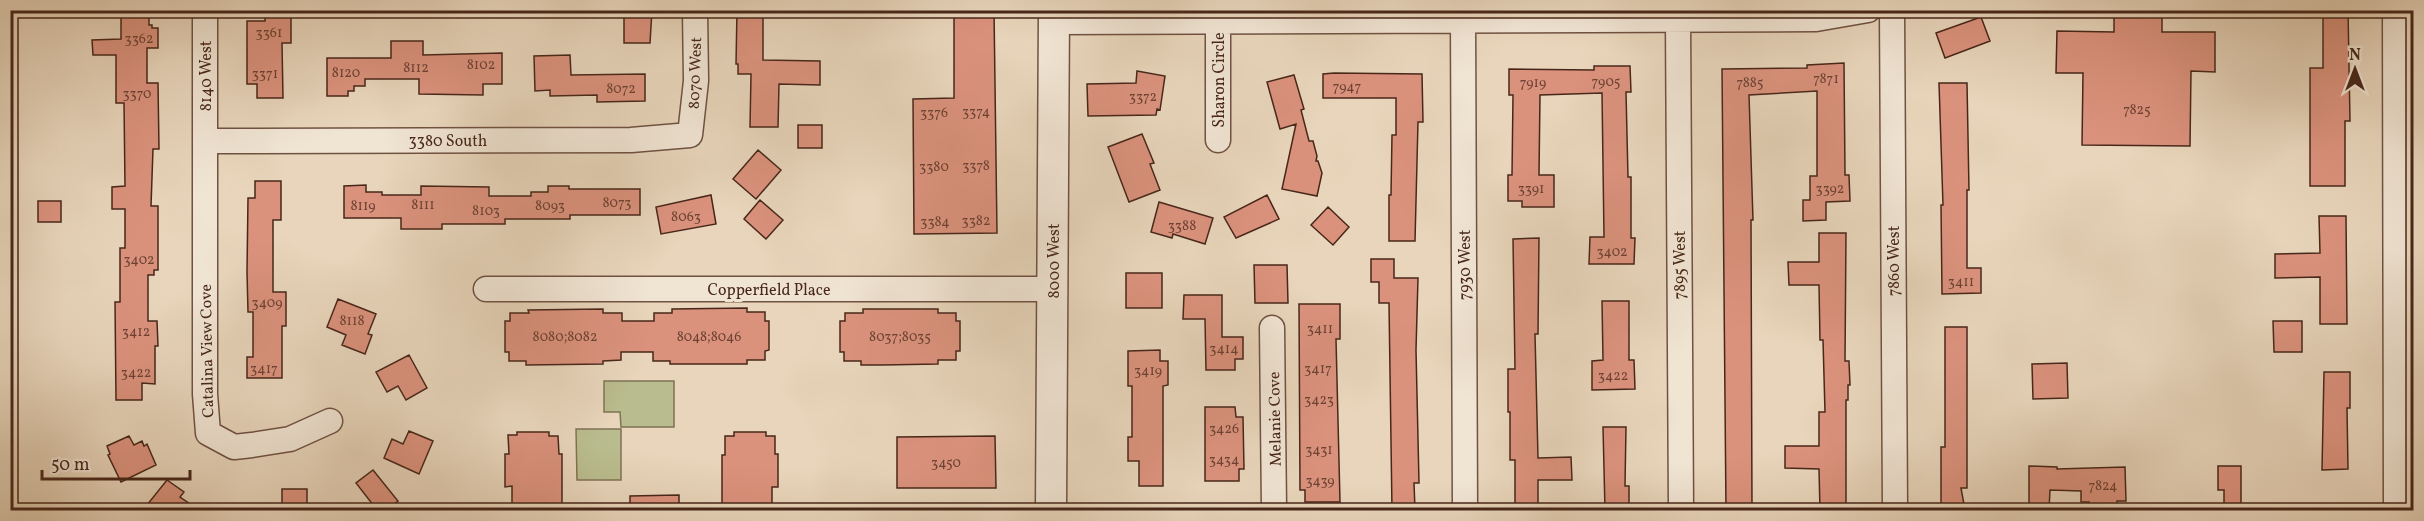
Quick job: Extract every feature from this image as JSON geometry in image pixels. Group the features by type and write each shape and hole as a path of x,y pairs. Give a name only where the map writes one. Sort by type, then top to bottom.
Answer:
{"street":[{"name":"8140 West","path":"205,10 205,141"},
{"name":"8070 West","path":"690,135 696,81 695,10"},
{"path":"1053,16 1218,20 1816,19 1868,10"},
{"name":"7860 West","path":"1892,10 1895,510"},
{"path":"2395,10 2396,510"},
{"name":"8000 West","path":"1051,510 1053,16"},
{"name":"7930 West","path":"1463,19 1465,510"},
{"name":"Sharon Circle","path":"1218,20 1218,140"},
{"name":"7895 West","path":"1678,20 1680,510"},
{"name":"3380 South","path":"205,141 619,140 690,135"},
{"name":"Catalina View Cove","path":"205,141 205,394 208,433 234,447 290,439 330,421"},
{"name":"Copperfield Place","path":"486,289 1052,289"},
{"name":"Melanie Cove","path":"1272,328 1274,510"}],"green space":[{"path":"604,381 674,381 674,427 621,427 620,412 604,412"},
{"path":"576,429 621,429 621,480 577,480"}],"building":[{"path":"121,10 149,10 149,25 152,25 152,28 158,28 158,48 147,48 147,83 158,83 159,149 153,149 151,206 158,206 158,270 154,270 154,275 148,275 148,321 157,321 158,346 155,346 155,384 142,383 142,400 116,400 115,302 120,302 120,248 125,248 125,209 112,209 112,187 125,186 124,103 116,103 116,55 93,55 92,40 121,39"},
{"path":"265,10 291,10 291,43 282,43 283,98 257,98 257,84 247,84 247,21 265,21"},
{"path":"624,10 652,10 650,43 624,43"},
{"path":"737,10 763,10 763,60 820,61 820,85 779,84 778,127 750,127 751,74 738,74 738,64 736,64"},
{"path":"954,10 994,10 997,233 914,234 913,99 954,98"},
{"path":"2114,10 2162,10 2162,32 2215,32 2215,72 2191,71 2190,146 2082,145 2083,73 2056,73 2057,31 2114,32"},
{"path":"2323,10 2348,10 2350,121 2345,121 2345,186 2310,186 2310,68 2323,68"},
{"path":"1981,17 1990,41 1945,58 1936,33"},
{"path":"391,41 423,41 423,55 502,53 502,84 483,84 483,95 419,94 419,79 365,79 365,86 354,86 354,91 348,91 348,96 327,96 327,58 391,58"},
{"path":"570,55 571,75 645,74 645,101 597,102 597,95 550,96 550,90 535,91 534,56"},
{"path":"1844,63 1845,175 1849,175 1850,201 1826,202 1826,220 1803,221 1803,200 1810,200 1810,176 1817,176 1817,91 1749,95 1753,220 1751,220 1752,510 1726,510 1722,69 1807,68 1807,65"},
{"path":"1594,66 1630,66 1631,92 1626,92 1628,177 1631,177 1631,238 1635,238 1634,264 1589,264 1590,237 1604,237 1602,93 1540,95 1539,175 1554,175 1554,207 1522,207 1522,201 1508,201 1508,175 1512,175 1513,95 1509,95 1509,69 1594,70"},
{"path":"1137,71 1165,76 1160,110 1157,109 1156,115 1088,116 1087,84 1136,83"},
{"path":"1323,74 1422,74 1423,122 1418,122 1415,241 1389,241 1389,195 1391,195 1392,135 1396,135 1396,98 1323,98"},
{"path":"1294,75 1304,109 1301,110 1309,141 1313,141 1316,161 1322,173 1317,196 1282,189 1296,124 1280,129 1267,82"},
{"path":"1939,83 1967,83 1969,190 1967,190 1967,268 1981,268 1981,293 1942,294 1941,205 1943,205"},
{"path":"798,125 822,125 822,148 798,148"},
{"path":"1142,134 1154,163 1150,164 1160,190 1129,202 1108,147"},
{"path":"758,150 781,170 756,199 733,179"},
{"path":"255,181 281,181 281,220 273,220 273,292 286,292 286,326 282,326 282,378 247,378 247,357 253,357 253,312 248,312 248,198 255,198"},
{"path":"366,185 366,192 382,192 382,195 421,195 421,186 489,187 489,196 531,196 531,192 548,192 548,186 569,186 569,189 640,189 640,215 570,215 570,219 505,219 505,224 442,224 442,229 401,229 401,218 344,218 344,186"},
{"path":"711,195 716,224 661,234 656,207"},
{"path":"1267,195 1279,219 1236,238 1224,217"},
{"path":"760,200 783,220 766,239 744,219"},
{"path":"38,201 61,201 61,222 38,222"},
{"path":"1159,202 1213,218 1205,244 1173,234 1172,238 1151,232"},
{"path":"1328,207 1349,227 1333,245 1311,225"},
{"path":"2319,216 2346,216 2347,324 2320,324 2320,277 2275,278 2275,254 2320,253"},
{"path":"1819,233 1846,233 1845,361 1849,361 1850,385 1848,385 1848,400 1846,400 1846,510 1820,510 1819,469 1785,468 1785,446 1819,446 1819,412 1825,412 1819,285 1789,285 1788,262 1819,262"},
{"path":"1539,238 1538,334 1535,334 1538,458 1571,457 1572,480 1538,480 1538,510 1515,510 1515,460 1510,460 1510,412 1508,412 1508,369 1515,369 1513,239"},
{"path":"1371,259 1394,259 1394,278 1418,278 1416,350 1419,483 1414,483 1415,510 1392,510 1389,303 1379,303 1379,282 1371,282"},
{"path":"1254,265 1287,265 1288,303 1255,303"},
{"path":"1126,273 1162,273 1162,308 1126,308"},
{"path":"1184,295 1222,295 1222,337 1243,337 1243,359 1235,359 1235,370 1206,370 1205,319 1183,319"},
{"path":"338,299 376,314 368,334 372,335 365,354 342,345 346,335 327,327"},
{"path":"1602,301 1629,301 1629,360 1634,360 1635,389 1592,390 1592,361 1603,360"},
{"path":"1299,304 1340,304 1340,339 1336,339 1340,502 1305,502 1305,490 1300,490"},
{"path":"747,308 747,312 765,312 765,321 769,321 769,350 765,351 765,360 747,360 747,364 670,364 670,361 653,361 653,352 621,352 621,360 603,361 603,364 526,365 526,361 509,361 509,352 505,352 505,321 510,321 510,313 529,313 528,310 603,309 603,313 622,313 622,321 654,321 654,313 672,313 672,309"},
{"path":"863,309 938,309 938,313 956,313 956,321 960,321 960,351 956,351 956,360 938,360 938,364 882,365 861,365 861,361 844,361 844,352 840,352 840,321 845,321 845,313 863,313"},
{"path":"2273,321 2302,321 2302,352 2274,352"},
{"path":"1945,327 1967,327 1967,488 1961,488 1965,510 1941,510 1941,447 1945,447"},
{"path":"1160,350 1160,361 1168,361 1168,385 1163,386 1163,486 1139,486 1139,461 1128,461 1128,437 1132,437 1132,386 1128,386 1128,351"},
{"path":"409,355 427,388 406,400 398,386 387,392 376,372"},
{"path":"2067,363 2068,398 2033,399 2032,364"},
{"path":"2324,372 2350,372 2350,408 2347,408 2348,469 2322,470"},
{"path":"1205,407 1235,407 1236,417 1243,417 1244,469 1239,469 1239,481 1205,481"},
{"path":"1603,427 1626,427 1625,486 1629,486 1629,510 1605,510"},
{"path":"409,431 433,441 419,474 384,458 392,439 403,444"},
{"path":"517,432 549,432 549,436 558,436 559,454 562,454 562,510 512,510 512,486 505,487 505,454 509,454 508,435 517,435"},
{"path":"734,432 766,432 766,436 775,436 775,454 778,454 778,487 772,487 772,510 722,510 722,455 725,455 725,436 734,436"},
{"path":"129,436 134,445 142,441 144,446 147,444 156,465 121,482 108,455 110,454 107,446"},
{"path":"995,436 996,488 897,488 897,437"},
{"path":"2029,466 2057,467 2057,469 2125,467 2126,501 2117,501 2117,506 2089,507 2089,502 2081,502 2081,491 2050,490 2049,510 2029,510"},
{"path":"2218,466 2241,466 2241,510 2224,510 2224,490 2218,490"},
{"path":"373,470 398,501 386,510 377,510 356,483"},
{"path":"167,480 184,492 180,497 199,510 143,510"},
{"path":"282,489 307,489 307,510 282,510"},
{"path":"679,495 679,510 630,510 630,496"}]}
